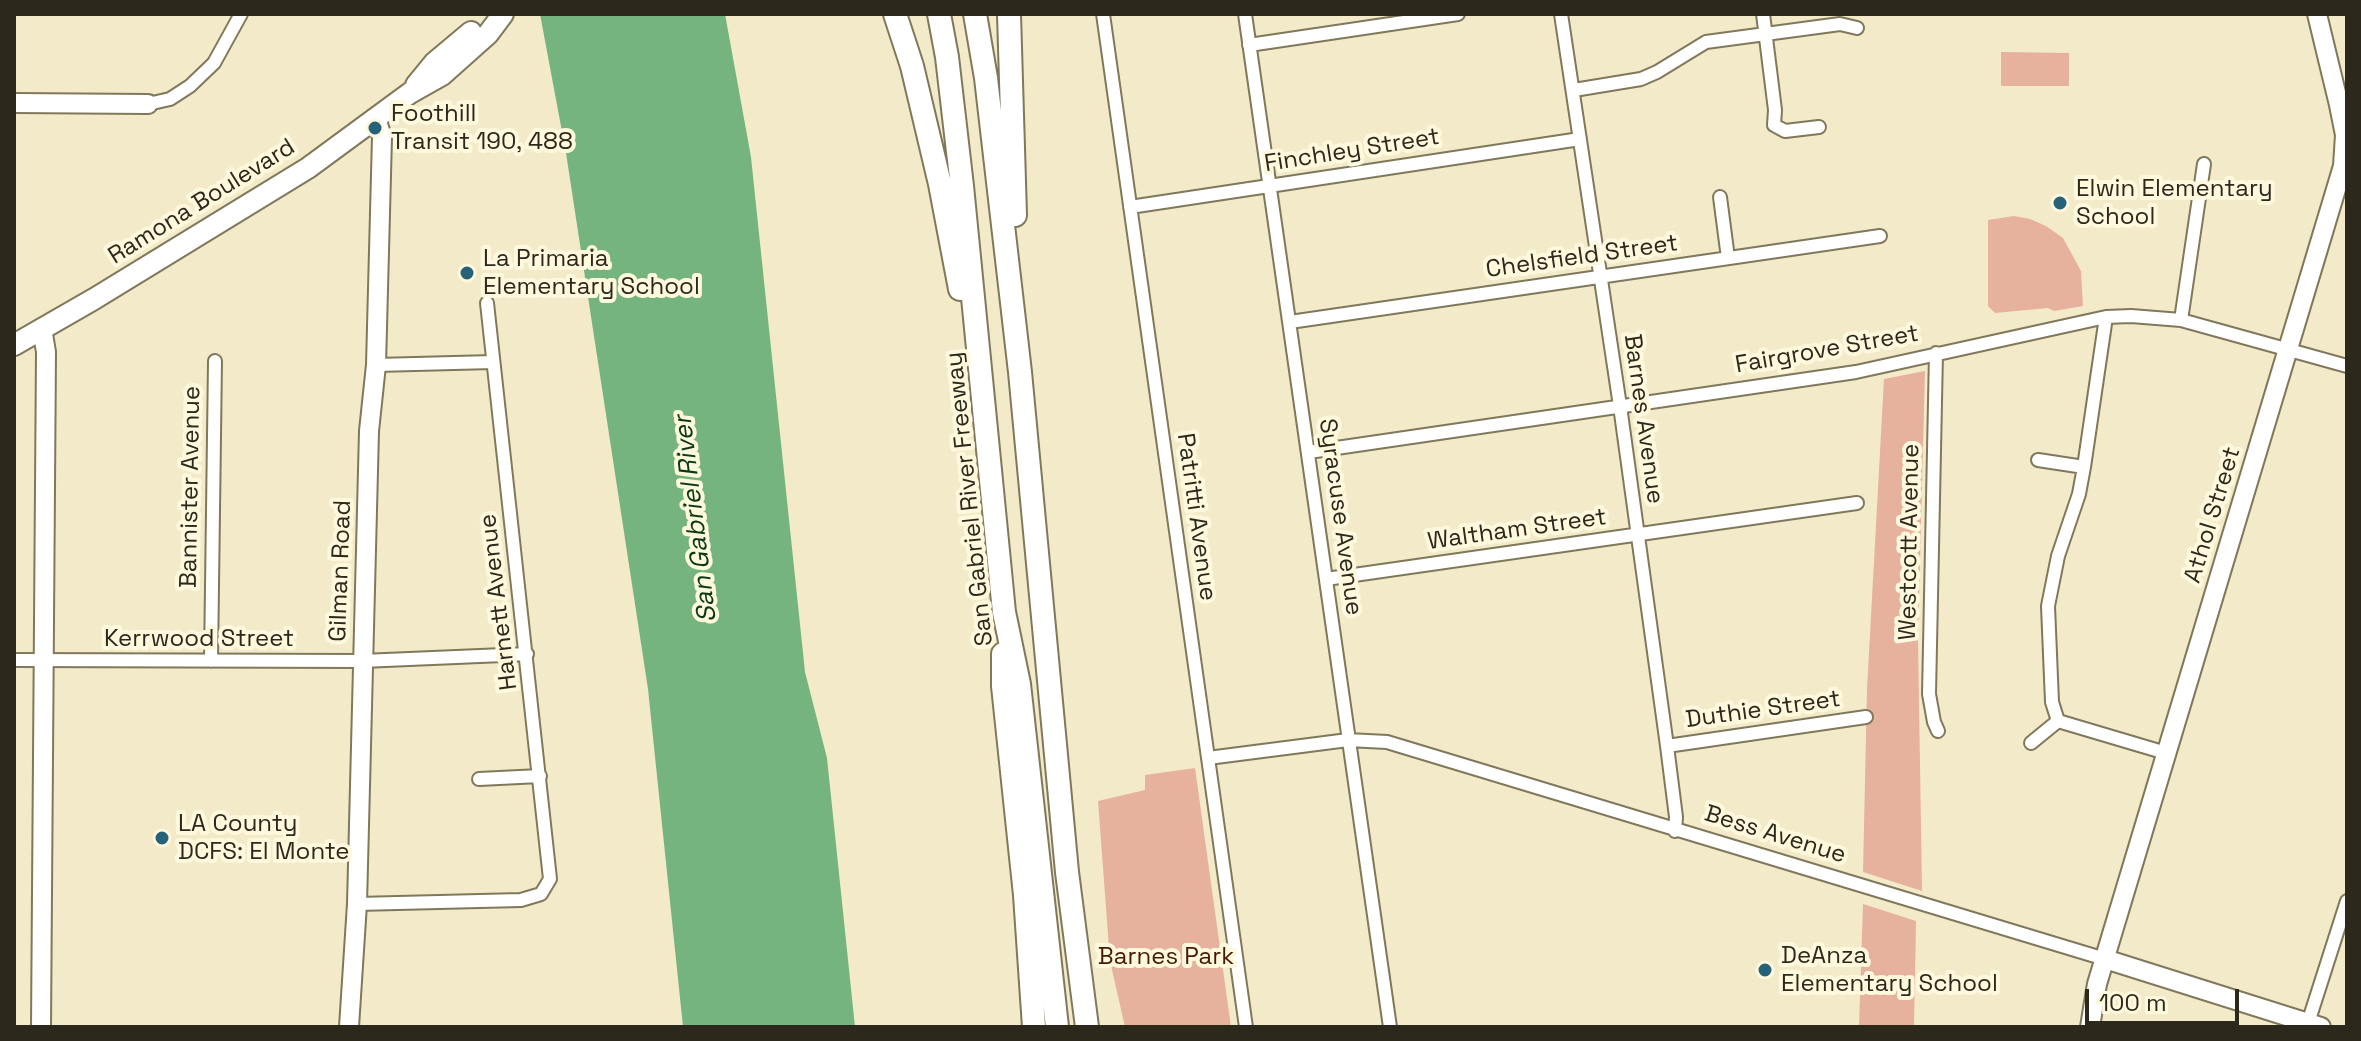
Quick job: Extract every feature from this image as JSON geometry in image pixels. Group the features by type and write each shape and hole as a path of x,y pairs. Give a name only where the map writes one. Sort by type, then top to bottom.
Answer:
{"highway":[{"path":"895,14 912,66 940,184 989,445"},
{"name":"San Gabriel River Freeway","path":"939,14 950,85 1004,612 1019,684 1057,1027"},
{"path":"975,14 986,78 1020,372 1067,872 1087,1027"},
{"path":"1009,14 1020,372"},
{"path":"1004,612 1003,686 1025,895 1034,1027"},
{"path":"1067,872 1099,1027"}],"main road":[{"name":"Ramona Boulevard","path":"14,345 308,168 410,93 434,63 481,23 503,14"}],"street":[{"path":"14,103 148,104 170,99 190,86 214,63 241,14"},
{"name":"Patritti Avenue","path":"1103,14 1246,1027"},
{"name":"Syracuse Avenue","path":"1245,14 1390,1027"},
{"path":"1249,45 1458,14"},
{"name":"Barnes Avenue","path":"1561,14 1620,406 1667,746 1675,831"},
{"path":"1763,14 1775,110 1774,125 1785,131 1819,127"},
{"name":"Athol Street","path":"2090,1027 2092,1005 2105,959 2343,166 2345,135 2317,14"},
{"path":"1574,90 1641,79 1706,42 1840,24 1857,28"},
{"name":"Gilman Road","path":"349,1027 357,904 369,431 376,365 382,137 376,118"},
{"name":"Finchley Street","path":"1130,207 1580,139"},
{"path":"2181,320 2204,164"},
{"path":"1720,197 1728,258"},
{"name":"Chelsfield Street","path":"1290,322 1880,236"},
{"name":"Harnett Avenue","path":"357,904 521,900 541,894 550,879 487,303"},
{"path":"2058,721 2052,702 2048,606 2058,556 2079,494 2106,317"},
{"name":"Fairgrove Street","path":"1309,452 1856,372 2106,317 2181,320 2347,366"},
{"path":"41,1027 46,352 42,328"},
{"name":"Westcott Avenue","path":"1936,353 1929,694 1938,731"},
{"name":"Bannister Avenue","path":"211,661 215,361"},
{"path":"376,365 493,362"},
{"path":"2038,460 2084,467"},
{"name":"Waltham Street","path":"1326,579 1857,503"},
{"name":"Kerrwood Street","path":"14,660 362,661 527,654"},
{"name":"Duthie Street","path":"1667,746 1866,717"},
{"path":"2058,721 2166,753"},
{"path":"2031,743 2058,721"},
{"name":"Bess Avenue","path":"1208,758 1348,740 1387,742 2315,1025"},
{"path":"479,779 540,776"},
{"path":"2315,1025 2347,901"}],"green space":[{"path":"2001,52 2069,53 2069,86 2001,86"},
{"path":"2014,216 2046,226 2063,238 2081,271 2083,306 2054,311 2048,308 1995,313 1988,306 1988,220"},
{"path":"1925,371 1918,639 1922,891 1863,872 1867,689 1884,379"},
{"name":"Barnes Park","path":"1195,768 1231,1027 1125,1027 1110,961 1098,801 1145,790 1145,775"},
{"path":"1863,904 1916,921 1914,1027 1859,1027"}],"water":[{"name":"San Gabriel River","path":"540,14 725,14 751,157 805,672 827,758 855,1027 683,1027 648,689 566,153"}],"place":[{"name":"Foothill Transit 190, 488","path":"375,128"},
{"name":"Elwin Elementary School","path":"2060,203"},
{"name":"La Primaria Elementary School","path":"467,273"},
{"name":"LA County DCFS: El Monte","path":"162,838"},
{"name":"DeAnza Elementary School","path":"1765,970"}]}
